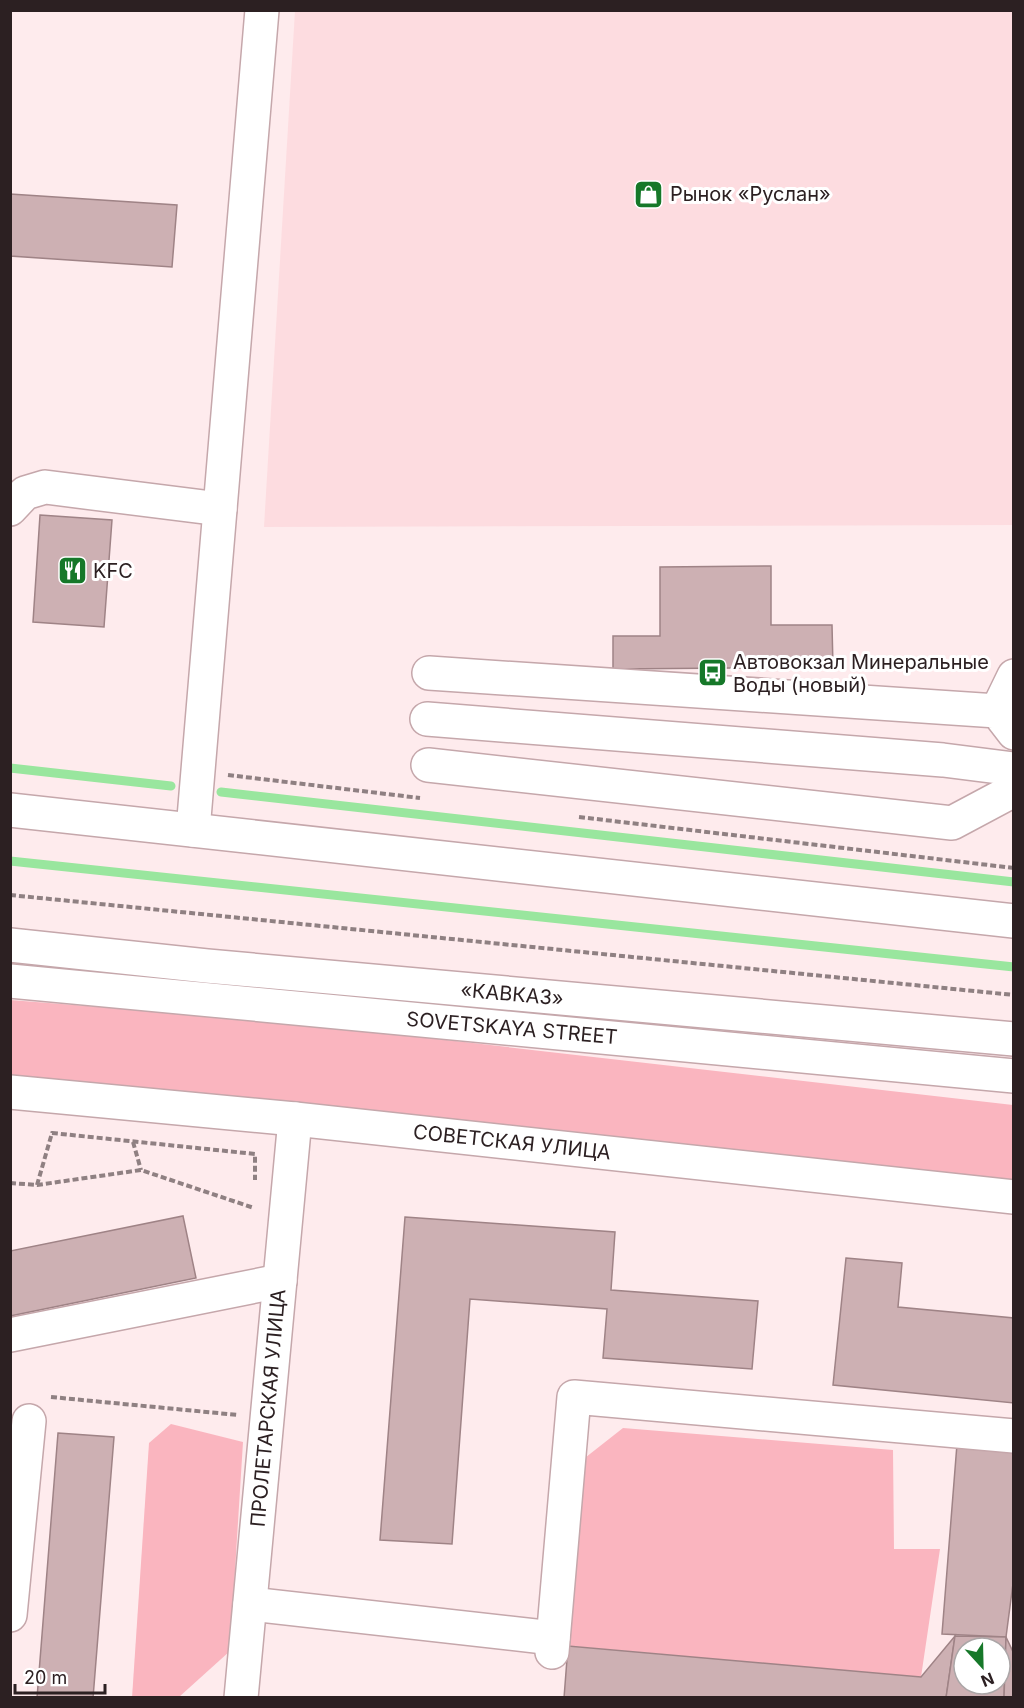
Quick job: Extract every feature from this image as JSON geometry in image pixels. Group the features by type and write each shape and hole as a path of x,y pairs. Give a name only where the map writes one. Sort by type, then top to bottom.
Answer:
{"main road":[{"path":"193,830 262,10"},
{"path":"10,509 25,493 45,487 220,509"},
{"path":"429,673 1005,722 1014,676"},
{"path":"428,719 932,759 1014,770"},
{"path":"428,765 952,823 1014,790"},
{"path":"10,810 1014,921"},
{"name":"«КАВКАЗ»","path":"10,945 231,968 1014,1039"},
{"name":"SOVETSKAYA STREET","path":"10,981 1014,1076"},
{"name":"СОВЕТСКАЯ УЛИЦА","path":"10,1092 295,1119 1014,1197"},
{"name":"ПРОЛЕТАРСКАЯ УЛИЦА","path":"242,1698 295,1119"},
{"path":"10,1335 280,1281"},
{"path":"250,1604 552,1645 574,1397 1014,1436"},
{"path":"10,1614 29,1421"}],"path":[{"path":"198,771 423,798"},
{"path":"576,816 1014,868"},
{"path":"10,895 1014,995"},
{"path":"38,1185 52,1133 255,1154 255,1186"},
{"path":"132,1141 141,1170"},
{"path":"255,1197 255,1208"}],"shaded area":[{"name":"Рынок «Руслан»","path":"295,11 1013,11 1013,525 264,527"},
{"path":"10,1000 280,1021 1013,1105 1013,1188 11,1076"},
{"path":"171,1424 243,1442 230,1651 179,1697 132,1698 149,1443"},
{"path":"623,1428 893,1450 894,1549 940,1549 921,1677 569,1646 566,1670 581,1461"}],"building":[{"path":"10,194 177,205 172,267 10,256"},
{"name":"KFC","path":"40,515 112,520 104,627 33,622"},
{"path":"771,566 771,625 832,625 833,667 613,669 613,636 660,636 660,567"},
{"path":"183,1216 196,1278 10,1316 10,1251"},
{"path":"405,1217 615,1232 611,1290 758,1301 752,1369 603,1358 607,1309 470,1299 452,1544 380,1540"},
{"path":"846,1258 902,1263 898,1307 1014,1318 1014,1403 833,1385"},
{"path":"58,1433 114,1437 93,1698 37,1698"},
{"path":"957,1444 1014,1448 1014,1576 1006,1636 942,1634"},
{"path":"952,1640 946,1698 564,1698 568,1646 921,1677"},
{"path":"1012,1650 1014,1654 1014,1698 1004,1698 1004,1696 1012,1696"},
{"path":"952,1657 952,1696 1004,1696 1004,1698 946,1698"}],"waterway":[{"path":"10,768 171,786"},
{"path":"221,792 1014,882"},
{"path":"10,861 1014,967"}],"place":[{"name":"Рынок «Руслан»","path":"649,194"},
{"name":"KFC","path":"72,571"},
{"name":"Автовокзал Минеральные Воды (новый)","path":"712,673"}]}
